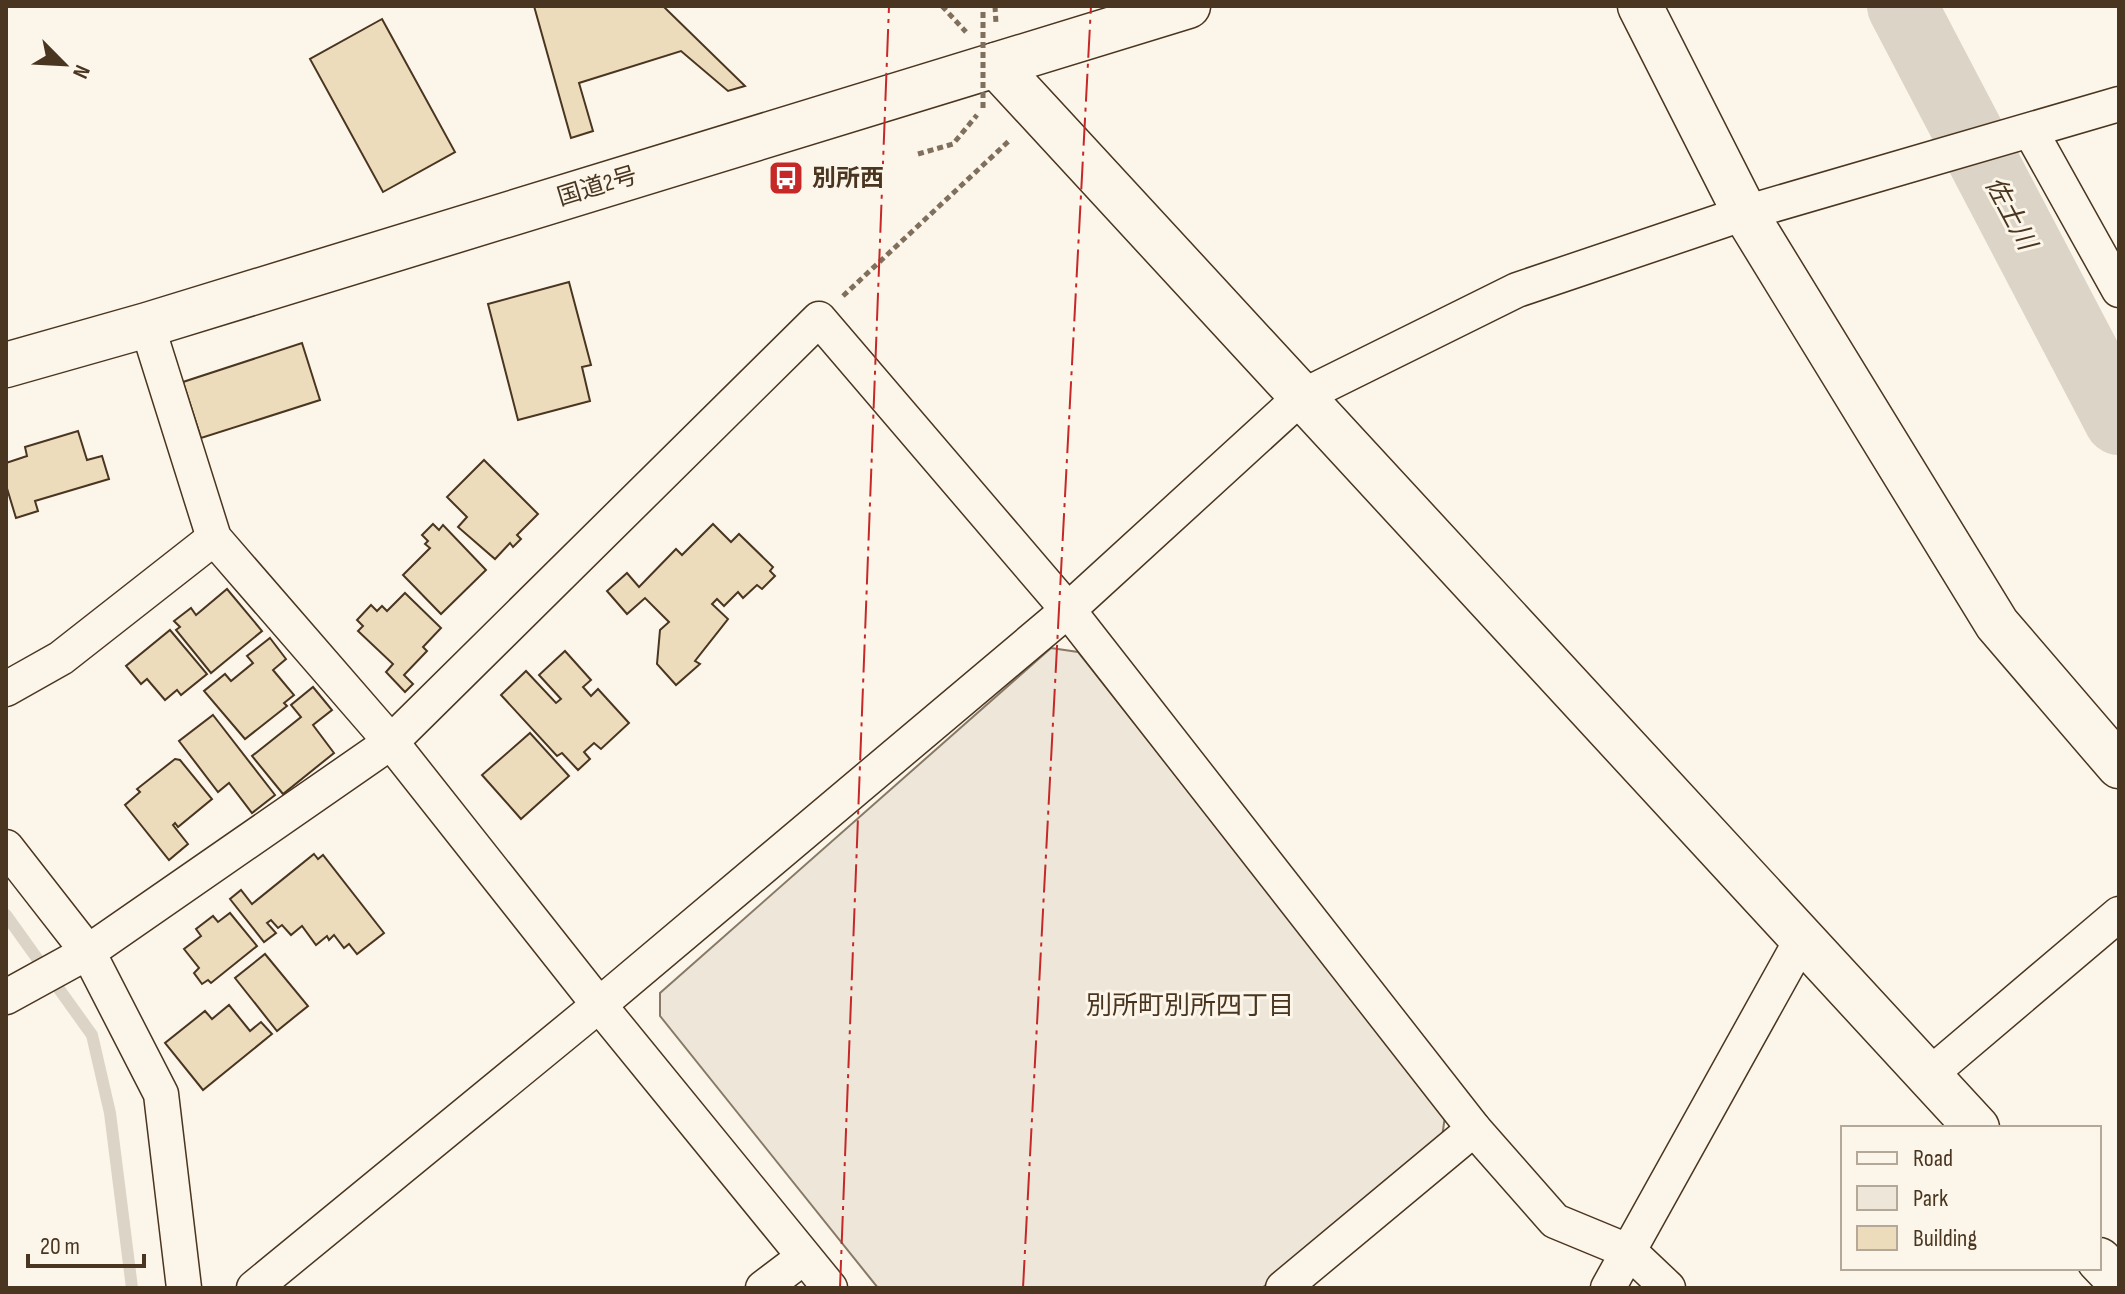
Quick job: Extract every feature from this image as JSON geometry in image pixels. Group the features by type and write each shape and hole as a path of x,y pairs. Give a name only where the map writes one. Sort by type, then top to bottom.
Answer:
{"main road":[{"name":"国道2号","path":"6,365 147,325 1188,6"},
{"path":"1640,6 1745,213 1997,624 2119,766"},
{"path":"996,65 1975,1126"},
{"path":"2101,1262 2119,1281"}],"street":[{"path":"254,1288 599,1005 1068,610 1301,397 1517,290 1745,213 2018,136 2119,104"},
{"path":"2018,136 2119,290"},
{"path":"6,997 88,952 391,742 819,319 1068,610 1474,1129 1555,1221 1630,1252 1668,1288"},
{"path":"147,325 214,538 391,742 599,1005 830,1288"},
{"path":"6,689 61,658 214,538"},
{"path":"6,847 88,952 161,1094 184,1288"},
{"path":"1928,1076 2119,914"},
{"path":"1608,1288 1802,939"},
{"path":"1283,1288 1474,1129"},
{"path":"763,1288 804,1257"}],"path":[{"path":"918,154 953,144 983,108 983,6"},
{"path":"819,319 1039,112"}],"green space":[{"path":"1051,648 1078,652 1445,1116 1441,1145 1262,1288 878,1288 660,1016 660,993"}],"building":[{"path":"534,6 663,6 745,86 728,91 681,51 579,83 593,131 571,138"},
{"path":"382,19 455,152 383,192 310,59"},
{"path":"569,282 591,365 582,367 590,401 518,420 488,304"},
{"path":"302,343 320,400 201,438 183,382"},
{"path":"78,431 87,460 102,456 109,479 35,501 38,511 16,518 6,485 6,463 27,456 25,447"},
{"path":"484,460 538,514 517,535 521,539 513,547 510,543 495,559 458,527 467,517 447,497"},
{"path":"433,524 439,530 443,525 486,570 441,614 403,575 430,548 422,535"},
{"path":"713,524 731,542 739,534 773,567 770,571 775,576 762,589 757,585 743,598 738,592 724,606 717,599 712,604 728,619 695,661 700,664 676,685 657,664 660,630 669,622 645,598 627,614 607,591 627,573 639,587 676,549 682,555"},
{"path":"227,589 262,631 211,673 176,630 180,627 174,621 191,608 196,615"},
{"path":"405,593 441,628 423,647 427,651 404,675 413,684 405,692 386,672 393,664 358,631 363,626 357,620 371,605 377,611 382,606 387,611"},
{"path":"170,630 207,674 181,695 177,690 165,700 147,679 141,684 126,666"},
{"path":"270,638 286,659 273,670 294,695 284,703 287,706 245,739 204,691 225,674 231,681 253,663 247,656"},
{"path":"565,651 591,680 583,687 591,696 598,689 629,723 601,749 594,743 584,752 590,759 578,770 562,753 557,756 501,695 526,671 556,703 561,699 539,675"},
{"path":"313,687 332,710 313,725 334,753 283,794 252,756 301,717 291,705"},
{"path":"213,715 275,795 252,813 229,783 218,792 179,741"},
{"path":"530,733 569,776 521,819 482,775"},
{"path":"175,759 180,760 212,799 178,827 175,823 173,825 188,844 169,860 125,805 140,792 137,789"},
{"path":"314,854 318,859 323,855 384,933 357,954 349,944 344,948 334,935 329,940 327,936 316,945 302,926 291,935 282,925 278,928 271,920 267,923 276,933 264,942 230,899 241,890 252,904"},
{"path":"230,913 257,946 211,983 208,980 202,984 194,973 199,968 184,949 201,936 196,929 213,916 218,922"},
{"path":"265,954 308,1006 277,1031 235,978"},
{"path":"229,1005 250,1031 261,1022 272,1034 203,1090 165,1043 205,1011 212,1019"}],"waterway":[{"name":"佐土川","path":"1902,6 2119,420"},
{"path":"6,915 92,1035 110,1113 132,1288"}],"power":[{"path":"840,1288 889,6"},
{"path":"1023,1288 1091,6"}],"place":[{"name":"別所西","path":"786,178"}],"district":[{"name":"別所町別所四丁目","path":"1190,1005"}]}
